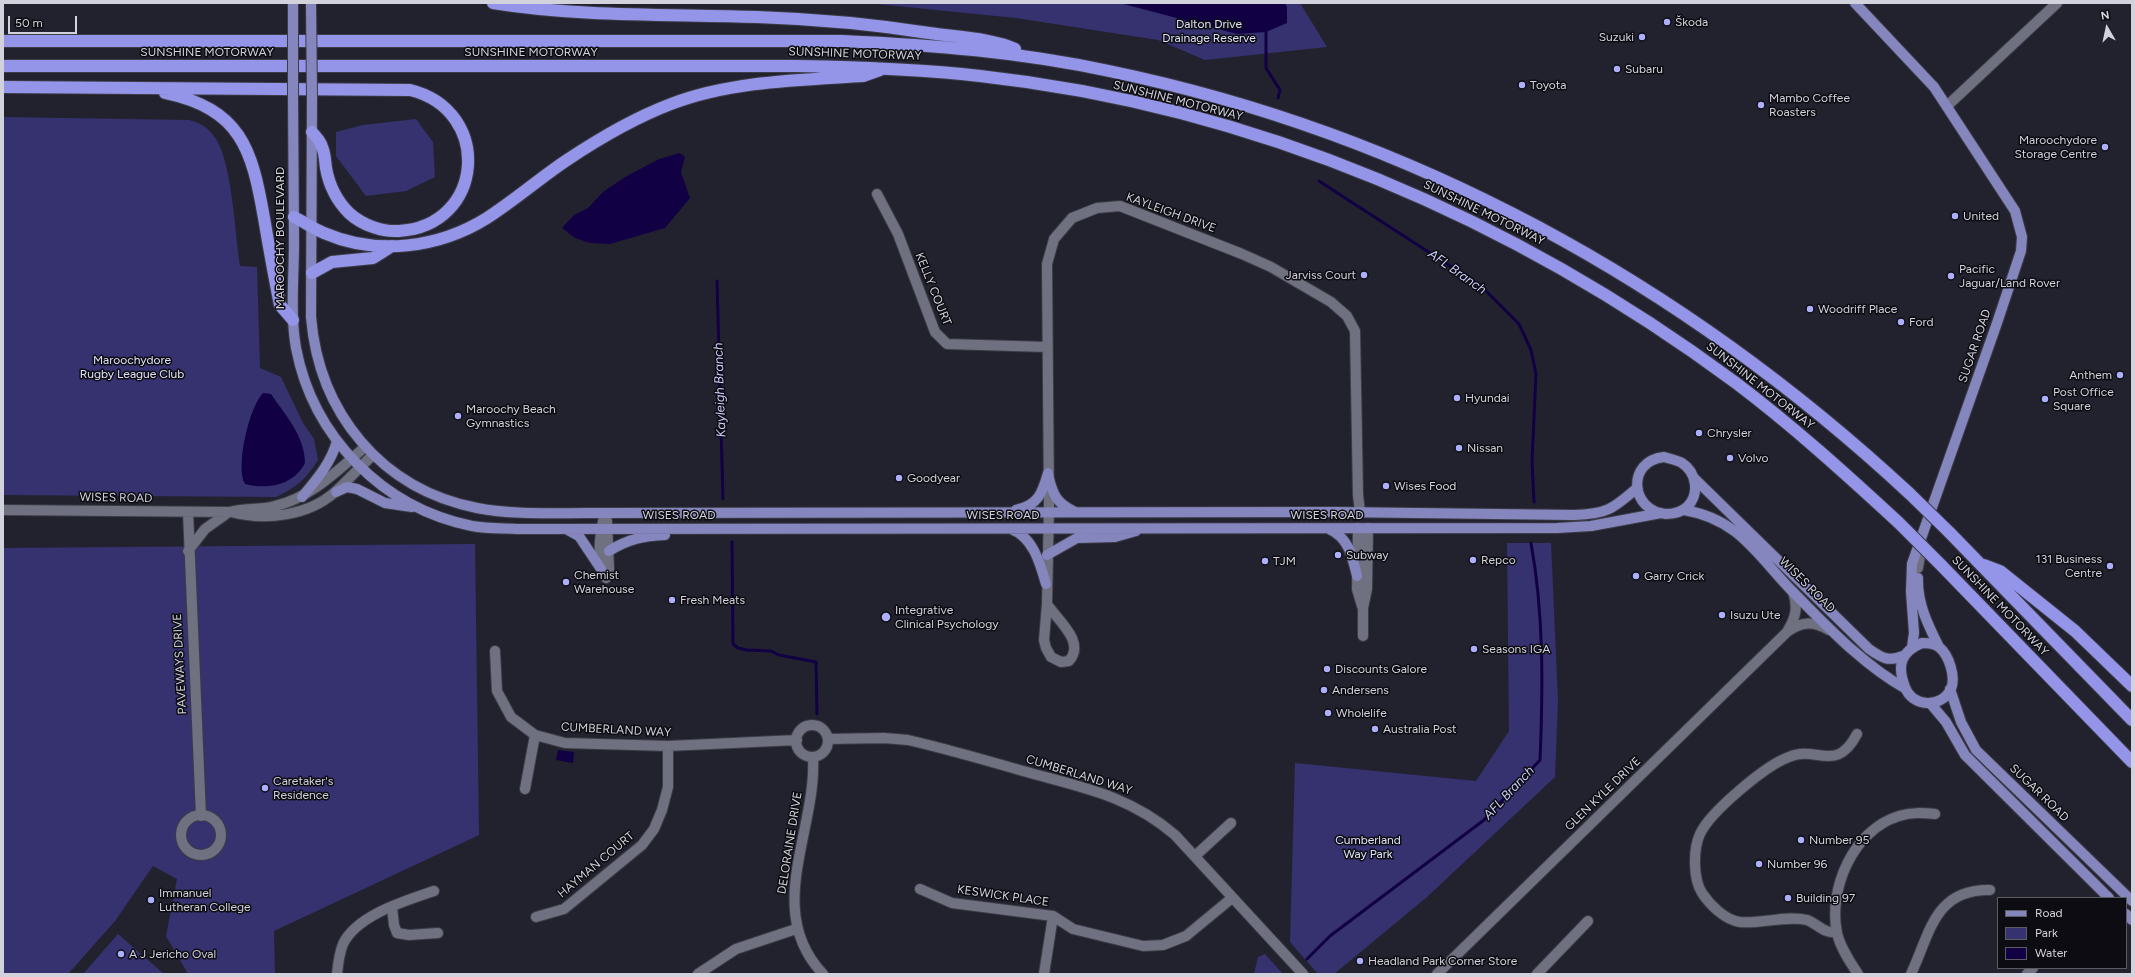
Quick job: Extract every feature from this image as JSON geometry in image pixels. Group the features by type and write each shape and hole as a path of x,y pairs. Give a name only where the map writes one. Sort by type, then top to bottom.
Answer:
{"highway":[{"path":"493,3 555,10 757,17 867,25 1008,46 1030,57"},
{"name":"SUNSHINE MOTORWAY","path":"3,41 842,41 932,46 1030,57 1108,70 1237,102 1299,122 1371,149 1472,192 1591,254 1707,328 1823,416 1910,494 2132,720"},
{"name":"SUNSHINE MOTORWAY","path":"3,66 796,66 887,68 982,76 1133,102 1244,132 1334,161 1437,205 1538,255 1663,332 1738,385 1780,418 1858,485 1899,524 1941,565 2132,762"},
{"path":"294,217 324,233 355,243 392,246 415,245 439,240 472,226 486,218 566,160 606,135 671,104 731,89 808,80 863,76 887,68"},
{"path":"3,87 392,89 418,92 443,105 460,126 468,152 466,180 453,205 432,223 404,231 388,231 374,227 350,214 337,197 328,176 322,146 312,132"},
{"path":"142,88 180,96 201,104 219,116 242,140 255,170 280,305 293,320"},
{"path":"312,273 332,262 373,258 392,246"},
{"path":"1979,563 2000,571 2075,631 2132,686"}],"main road":[{"name":"MAROOCHY BOULEVARD","path":"293,3 293,320 296,348 304,376 320,414 337,441 352,459"},
{"path":"311,3 311,317 319,364 332,398 347,424 365,447"},
{"name":"SUGAR ROAD","path":"1860,4 1920,70 1947,106 2015,211 2020,226 2021,251 1924,532"},
{"path":"302,496 322,473 334,452 337,441"},
{"name":"WISES ROAD","path":"365,447 372,455 407,481 458,504 497,511 605,513 1360,512 1588,514 1609,510 1637,488"},
{"path":"1664,457 1682,463 1695,479 1695,494 1684,510 1676,513 1661,513 1646,506 1641,499 1637,488 1640,471 1646,463 1655,458 1664,457"},
{"name":"WISES ROAD","path":"352,459 383,487 420,508 454,522 490,528 1574,528 1661,513"},
{"path":"1048,473 1055,497 1063,506 1077,512"},
{"path":"1006,513 1036,502 1044,488 1048,473"},
{"name":"WISES ROAD","path":"1695,479 1869,649 1883,659 1894,660 1903,656"},
{"path":"336,492 347,487 357,489 385,503 420,508"},
{"name":"WISES ROAD","path":"1684,510 1714,517 1740,534 1793,592 1838,635 1882,676 1906,689"},
{"name":"KAYLEIGH DRIVE","path":"1360,512 1363,528"},
{"path":"609,551 640,536 673,535 706,528"},
{"path":"1006,528 1018,532 1026,538 1034,552 1046,584"},
{"path":"1047,555 1077,538 1115,537 1150,528"},
{"path":"1327,528 1338,533 1345,540 1358,576"},
{"path":"563,529 579,536 601,569"},
{"path":"1912,647 1914,633 1910,592 1912,564 1924,532"},
{"name":"SUGAR ROAD","path":"1918,568 1917,590 1922,612 1939,647"},
{"path":"1922,643 1932,644 1939,647 1950,666 1952,678 1950,689 1942,699 1930,703 1918,702 1906,689 1901,666 1903,656 1912,647 1922,643"},
{"name":"SUGAR ROAD","path":"1950,689 1961,722 1976,750 2132,901"},
{"name":"SUGAR ROAD","path":"1930,703 1946,722 1965,755 2108,897"}],"street":[{"path":"1947,106 2057,3"},
{"name":"KELLY COURT","path":"877,194 898,234 934,332 947,344 1046,347"},
{"name":"KAYLEIGH DRIVE","path":"1047,604 1073,640 1075,649 1074,656 1069,661 1061,662 1051,657 1044,640 1047,604 1046,584 1049,513 1046,347 1047,264 1054,238 1072,218 1097,208 1120,206 1242,254 1271,267 1331,302 1347,316 1355,331 1358,495 1360,512"},
{"name":"WISES ROAD","path":"229,512 244,508 274,507 302,496 326,481 365,447"},
{"name":"WISES ROAD","path":"3,510 229,512 244,515 286,515 317,504 336,492 372,455"},
{"name":"PAVEWAYS DRIVE","path":"188,512 188,551 201,816"},
{"path":"188,551 205,529 229,512"},
{"path":"605,513 601,569 606,578 609,569 609,551 605,529"},
{"path":"1363,528 1357,589 1363,608"},
{"path":"1363,528 1367,589 1363,608 1363,636"},
{"name":"SUGAR ROAD","path":"1918,568 1924,532"},
{"path":"1787,632 1796,616 1793,592"},
{"path":"1787,632 1794,627 1810,622 1820,625 1838,635"},
{"name":"GLEN KYLE DRIVE","path":"1437,974 1787,632"},
{"name":"CUMBERLAND WAY","path":"495,651 497,691 511,717 536,735 565,743 668,746 796,740"},
{"path":"809,725 819,726 827,734 828,739 826,749 823,753 813,757 803,754 796,740 800,731 809,725"},
{"path":"1837,932 1827,932 1807,920 1744,922 1725,916 1710,903 1700,889 1697,880 1696,849 1701,831 1711,818 1745,786 1778,762 1796,754 1822,757 1834,756 1851,745 1857,734"},
{"path":"525,789 536,735"},
{"name":"CUMBERLAND WAY","path":"828,739 884,738 908,740 1102,793 1130,803 1152,816 1175,835 1303,974"},
{"name":"HAYMAN COURT","path":"536,917 564,908 642,845 654,829 662,810 668,787 668,746"},
{"name":"DELORAINE DRIVE","path":"813,757 812,799 794,892 796,928 803,947 814,965 823,974"},
{"path":"1858,974 1837,932 1836,903 1838,886 1850,859 1864,840 1885,821 1915,812 1935,814"},
{"path":"1195,856 1231,823"},
{"path":"337,974 339,955 344,943 352,931 367,919 434,890"},
{"name":"KESWICK PLACE","path":"920,890 952,903 1053,916 1073,929 1125,943 1143,946 1163,945 1186,936 1232,898"},
{"path":"1911,974 1931,924 1940,912 1965,892 1990,890"},
{"path":"392,907 394,925 397,933 409,935 438,933"},
{"path":"1044,974 1053,916"},
{"path":"1541,972 1588,921"},
{"path":"698,974 736,949 796,928"}],"green space":[{"name":"Dalton Drive Drainage Reserve","path":"867,3 1300,3 1327,47 1205,60 1158,40 1016,18"},
{"name":"Maroochydore Rugby League Club","path":"3,117 189,120 204,126 211,132 221,150 226,165 240,266 257,267 260,368 281,377 303,423 314,439 318,460 300,482 290,490 276,497 3,495"},
{"path":"416,119 433,142 435,177 406,191 366,196 336,156 336,132 363,125"},
{"name":"Cumberland Way Park","path":"1507,543 1551,543 1558,701 1555,777 1427,897 1334,974 1318,974 1290,942 1295,763 1476,781 1509,731"},
{"path":"475,544 479,835 274,931 275,974 188,974 166,936 177,879 153,866 115,921 68,974 3,974 3,548"},
{"name":"A J Jericho Oval","path":"118,934 164,974 83,974"},
{"path":"1265,954 1283,974 1254,974 1258,957"}],"water":[{"path":"1120,3 1285,3 1287,7 1287,23 1266,32 1237,34"},
{"path":"680,153 685,157 681,172 690,198 665,228 610,244 590,243 575,238 562,228 574,215 588,208 603,192 625,177 659,159"},
{"path":"263,393 271,394 293,426 302,444 305,463 294,476 287,481 271,486 254,486 245,484 242,476 243,452 245,438 253,411"},
{"path":"558,750 574,752 573,763 556,760"}],"waterway":[{"name":"AFL Branch","path":"1266,32 1266,68 1280,90 1278,98"},
{"name":"AFL Branch","path":"1319,181 1481,286 1519,324 1531,350 1536,374 1532,461 1534,502"},
{"name":"Kayleigh Branch","path":"717,281 723,499"},
{"name":"Kayleigh Branch","path":"732,542 733,644 738,648 747,650 771,651 779,655 816,662 817,714"},
{"name":"AFL Branch","path":"1307,959 1330,936 1484,820 1540,760 1542,652 1538,597 1531,543"}],"place":[{"name":"Škoda","path":"1667,22"},
{"name":"Suzuki","path":"1642,37"},
{"name":"Subaru","path":"1617,69"},
{"name":"Toyota","path":"1522,85"},
{"name":"Mambo Coffee Roasters","path":"1761,105"},
{"name":"Maroochydore Storage Centre","path":"2105,147"},
{"name":"United","path":"1955,216"},
{"name":"Jarviss Court","path":"1364,275"},
{"name":"Pacific Jaguar/Land Rover","path":"1951,276"},
{"name":"Woodriff Place","path":"1810,309"},
{"name":"Ford","path":"1901,322"},
{"name":"Anthem","path":"2120,375"},
{"name":"Hyundai","path":"1457,398"},
{"name":"Post Office Square","path":"2045,399"},
{"name":"Maroochy Beach Gymnastics","path":"458,416"},
{"name":"Chrysler","path":"1699,433"},
{"name":"Nissan","path":"1459,448"},
{"name":"Volvo","path":"1730,458"},
{"name":"Goodyear","path":"899,478"},
{"name":"Wises Food","path":"1386,486"},
{"name":"Subway","path":"1338,555"},
{"name":"Repco","path":"1473,560"},
{"name":"TJM","path":"1265,561"},
{"name":"131 Business Centre","path":"2110,566"},
{"name":"Garry Crick","path":"1636,576"},
{"name":"Chemist Warehouse","path":"566,582"},
{"name":"Fresh Meats","path":"672,600"},
{"name":"Isuzu Ute","path":"1722,615"},
{"name":"Integrative Clinical Psychology","path":"886,617"},
{"name":"Seasons IGA","path":"1474,649"},
{"name":"Discounts Galore","path":"1327,669"},
{"name":"Andersens","path":"1324,690"},
{"name":"Wholelife","path":"1328,713"},
{"name":"Australia Post","path":"1375,729"},
{"name":"Caretaker's Residence","path":"265,788"},
{"name":"Number 95","path":"1801,840"},
{"name":"Number 96","path":"1759,864"},
{"name":"Building 97","path":"1788,898"},
{"name":"Immanuel Lutheran College","path":"151,900"},
{"name":"A J Jericho Oval","path":"121,954"},
{"name":"Headland Park Corner Store","path":"1360,961"}]}
